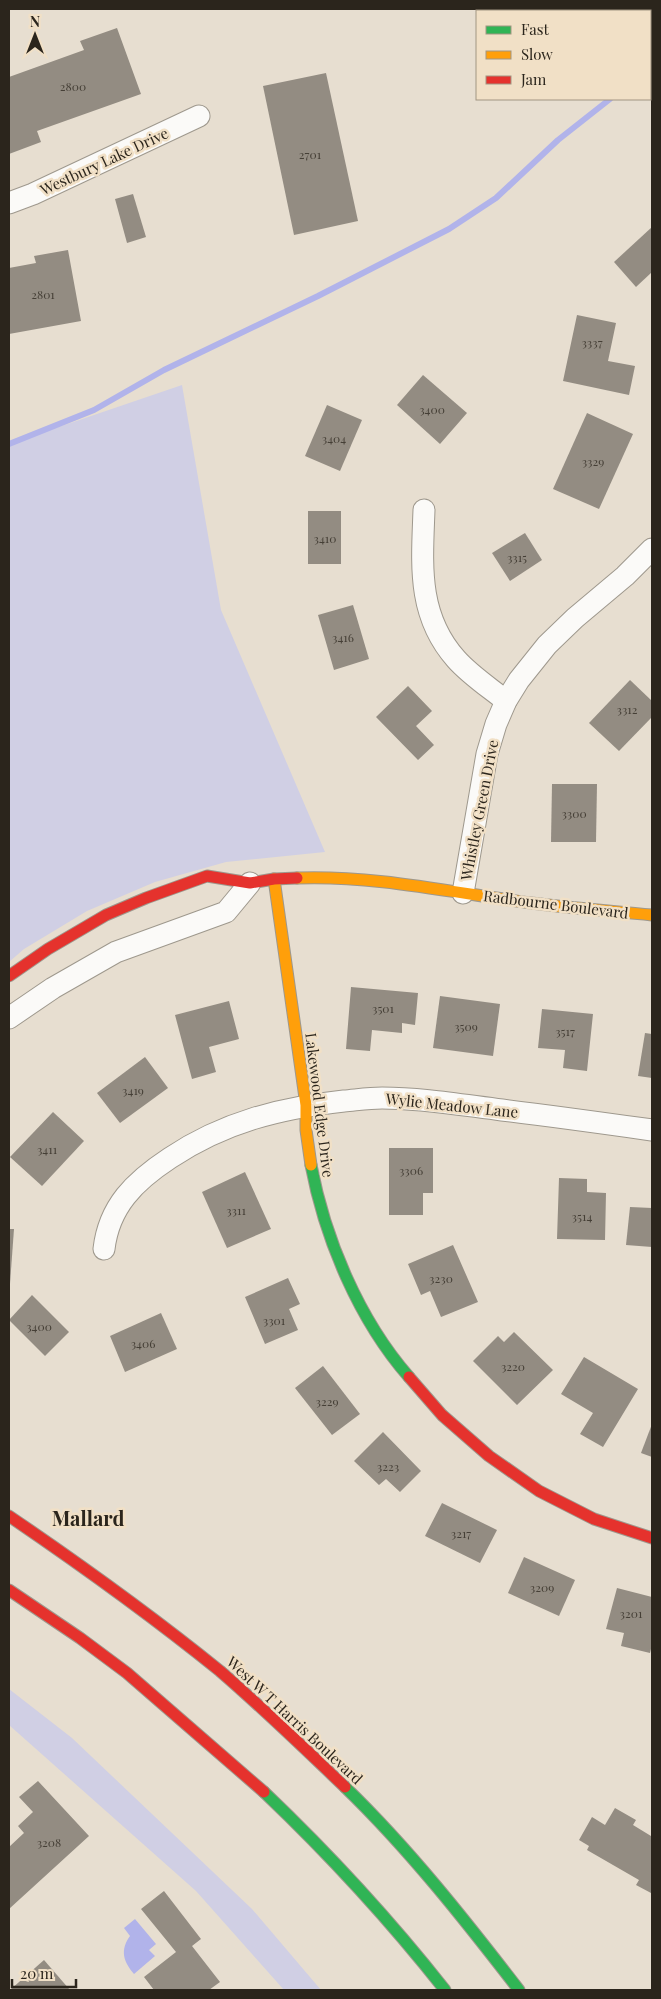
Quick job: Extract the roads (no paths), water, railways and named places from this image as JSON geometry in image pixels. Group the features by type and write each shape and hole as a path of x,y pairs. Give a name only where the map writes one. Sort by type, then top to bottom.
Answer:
{"street":[{"name":"Westbury Lake Drive","path":"9,203 33,194 198,116"},
{"path":"424,510 422,574 426,600 434,625 456,659 506,701"},
{"name":"Whistley Green Drive","path":"463,893 486,754 506,701 519,680 547,645 575,618 625,576 652,549"},
{"name":"Radbourne Boulevard","path":"9,976 48,949 106,915 146,898 208,876 250,883 274,879 326,877 652,915"},
{"name":"Lakewood Edge Drive","path":"274,879 306,1105 304,1124 312,1175 329,1233 356,1297 381,1338 412,1382 448,1421 482,1450 525,1482 590,1516 652,1538"},
{"path":"9,1018 52,988 116,952 226,912 250,883"},
{"name":"Wylie Meadow Lane","path":"104,1250 109,1225 119,1204 134,1186 155,1168 189,1145 243,1120 306,1105 380,1098 421,1100 652,1130"},
{"name":"West W T Harris Boulevard","path":"9,1516 74,1558 146,1611 258,1703 359,1800 403,1847 489,1950 519,1990"},
{"path":"9,1590 91,1646 159,1700 238,1767 294,1819 351,1880 444,1990"}],"water":[{"path":"135,1919 156,1944 149,1950 155,1956 134,1974 125,1960 125,1946 130,1936 124,1928"}],"waterway":[{"path":"9,444 94,410 164,370 318,296 449,229 496,198 558,140 609,100"}],"district":[{"name":"Mallard","path":"88,1517"}]}
